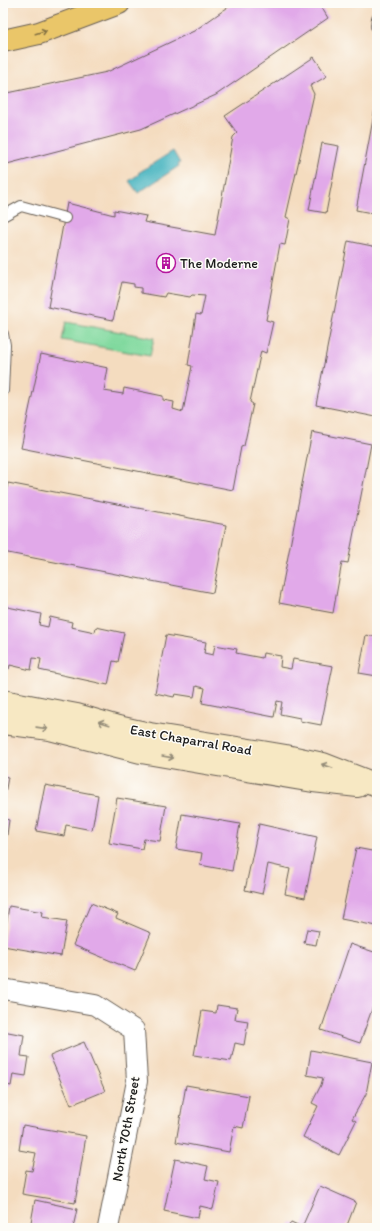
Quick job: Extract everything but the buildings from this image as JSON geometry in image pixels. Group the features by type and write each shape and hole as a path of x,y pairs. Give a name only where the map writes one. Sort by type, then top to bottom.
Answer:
{"main road":[{"path":"3,41 39,33 119,3"},
{"name":"East Chaparral Road","path":"3,701 77,715 118,727 150,734 256,751 323,764 377,786"},
{"name":"East Chaparral Road","path":"3,723 50,729 105,744 148,753 313,781 377,786"}],"street":[{"name":"North 70th Street","path":"3,989 95,1005 134,1030 137,1082 108,1228"}],"lane":[{"path":"3,216 21,206 64,218"},
{"path":"3,334 5,345 5,369 3,391"}],"green space":[{"path":"66,322 154,338 150,356 62,340"}],"water":[{"path":"173,151 180,163 178,164 179,166 138,193 129,181 139,174 138,173"}],"place":[{"name":"The Moderne","path":"166,263"}]}
